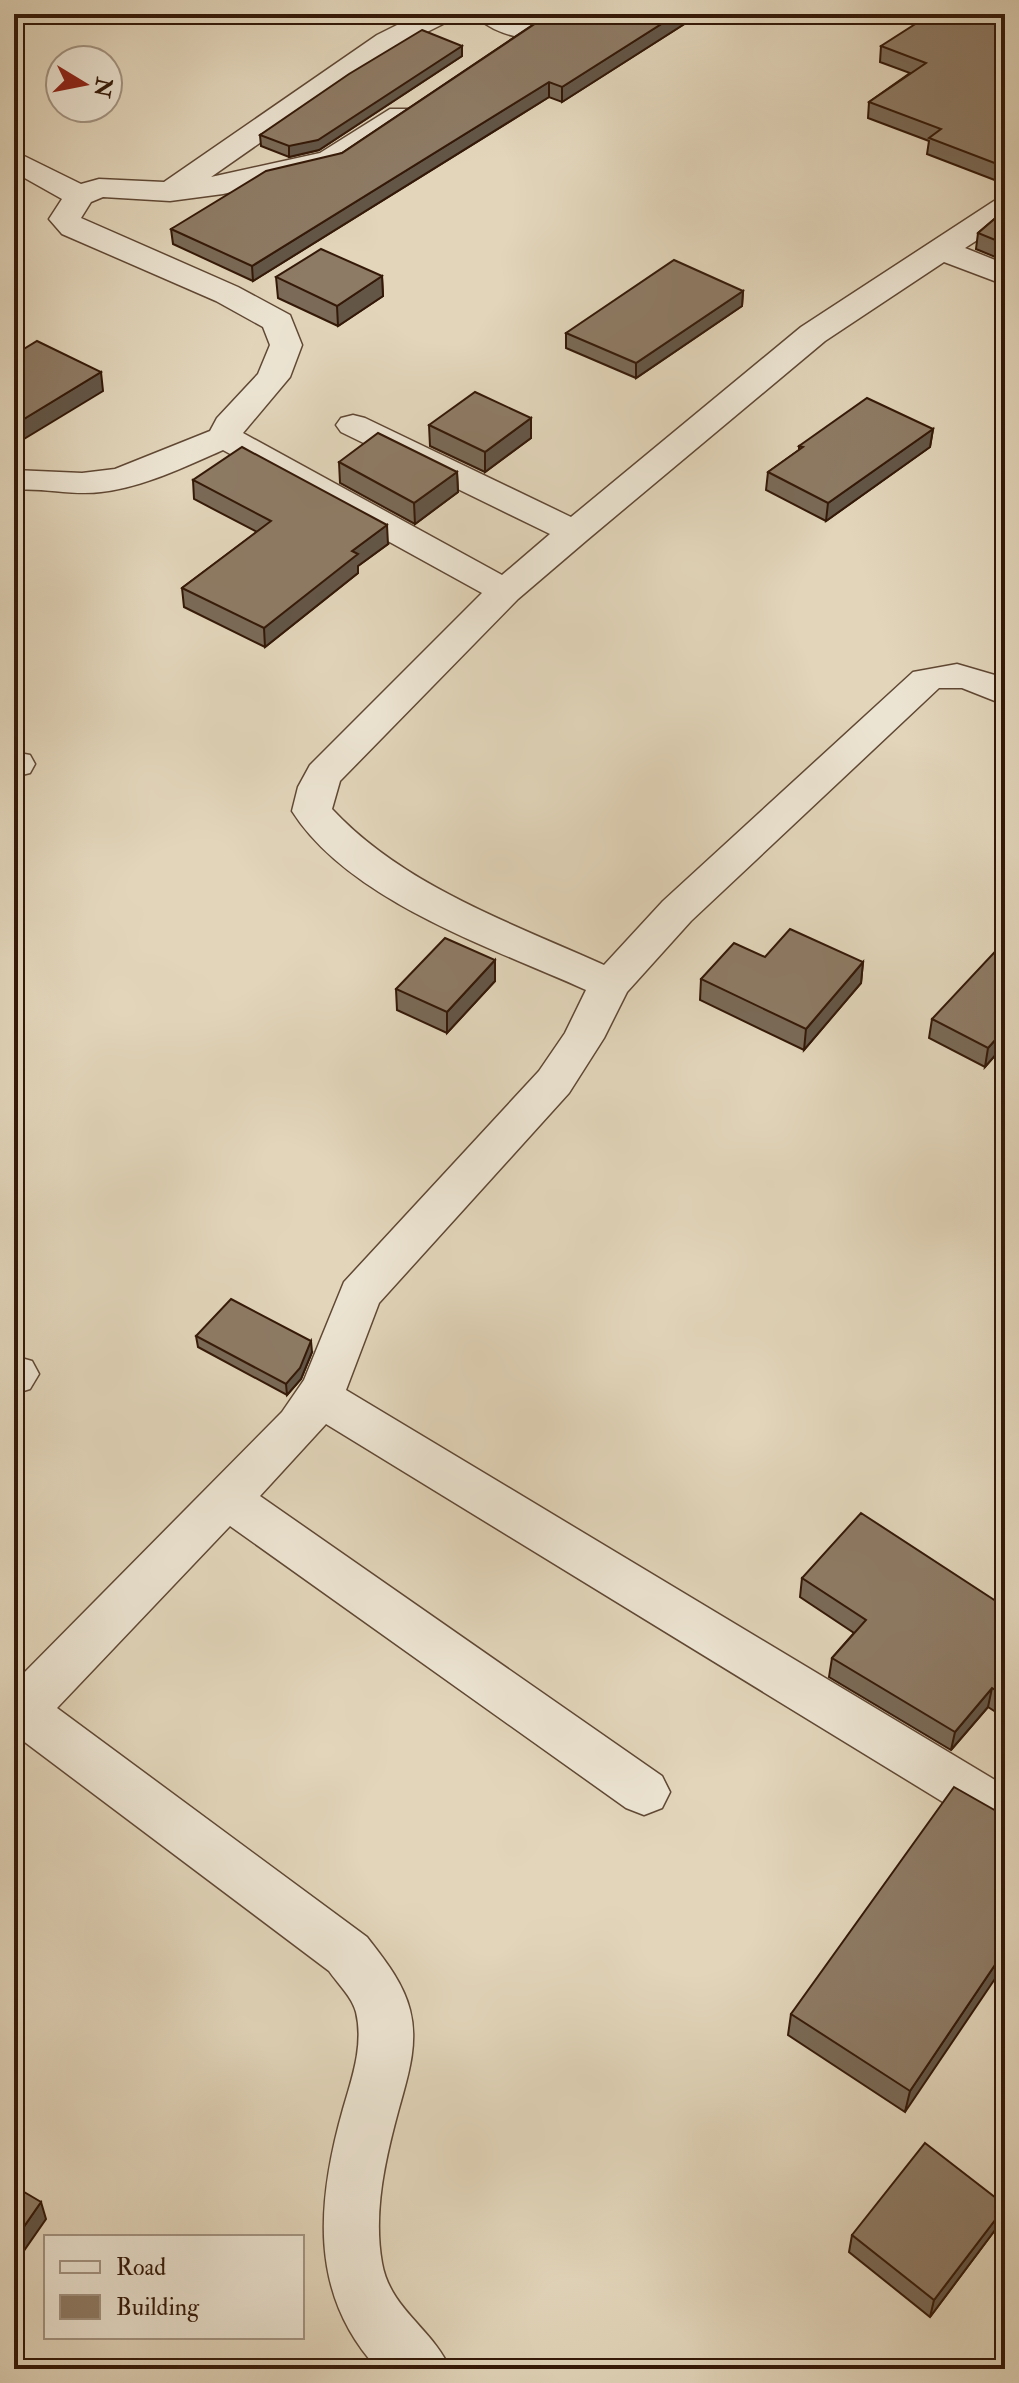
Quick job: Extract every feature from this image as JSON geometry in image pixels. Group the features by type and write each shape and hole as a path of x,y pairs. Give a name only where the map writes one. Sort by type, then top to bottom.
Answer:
{"street":[{"path":"370,81 387,41 441,14"},
{"path":"489,14 526,31 499,49"},
{"path":"14,480 39,477 83,483 134,474 225,437 229,425 273,377 286,345 278,322 227,294 73,227 65,219 69,207 79,196 99,188 170,192 330,160 421,102 370,81 278,117 170,192"},
{"path":"278,117 355,145"},
{"path":"14,160 79,196"},
{"path":"610,984 405,886 345,848 312,811 317,787 324,774 505,591 574,532 813,334 1005,208"},
{"path":"942,250 1005,275"},
{"path":"353,425 574,532"},
{"path":"225,437 505,591"},
{"path":"420,2369 368,2309 352,2254 350,2225 365,2131 385,2059 388,2034 382,2006 370,1984 348,1954 19,1707 227,1498 283,1448 319,1397 340,1356 347,1322 360,1294 554,1082 583,1038 610,984 677,911 926,680 938,675 962,675 1005,693"},
{"path":"319,1397 1005,1813"},
{"path":"227,1498 644,1792"}],"building":[{"path":"541,14 677,14 562,87 549,82 252,266 171,229 266,171 342,153 542,19"},
{"path":"931,14 980,14 1005,22 1005,167 929,138 941,129 869,102 926,63 881,46"},
{"path":"422,30 462,46 318,140 289,146 260,135 349,74"},
{"path":"1005,210 1005,244 978,233"},
{"path":"321,249 382,276 337,306 276,277"},
{"path":"674,260 743,291 636,363 566,333"},
{"path":"37,341 101,372 14,425 14,355"},
{"path":"475,392 531,418 485,452 429,425"},
{"path":"867,398 933,429 828,503 768,472 803,447 799,446"},
{"path":"378,433 457,472 414,503 339,462"},
{"path":"242,447 387,525 352,551 358,554 264,628 182,588 271,521 193,480"},
{"path":"790,929 863,962 806,1029 701,979 734,943 765,957"},
{"path":"445,938 495,960 447,1012 396,989"},
{"path":"1005,941 1005,1029 988,1048 932,1019"},
{"path":"231,1299 311,1341 300,1368 286,1384 196,1336"},
{"path":"861,1513 1005,1607 1005,1696 992,1688 955,1732 832,1658 866,1620 802,1578"},
{"path":"954,1787 1005,1816 1005,1950 910,2091 791,2014"},
{"path":"925,2143 1005,2205 934,2300 852,2235"},
{"path":"14,2186 41,2202 14,2241"}]}
